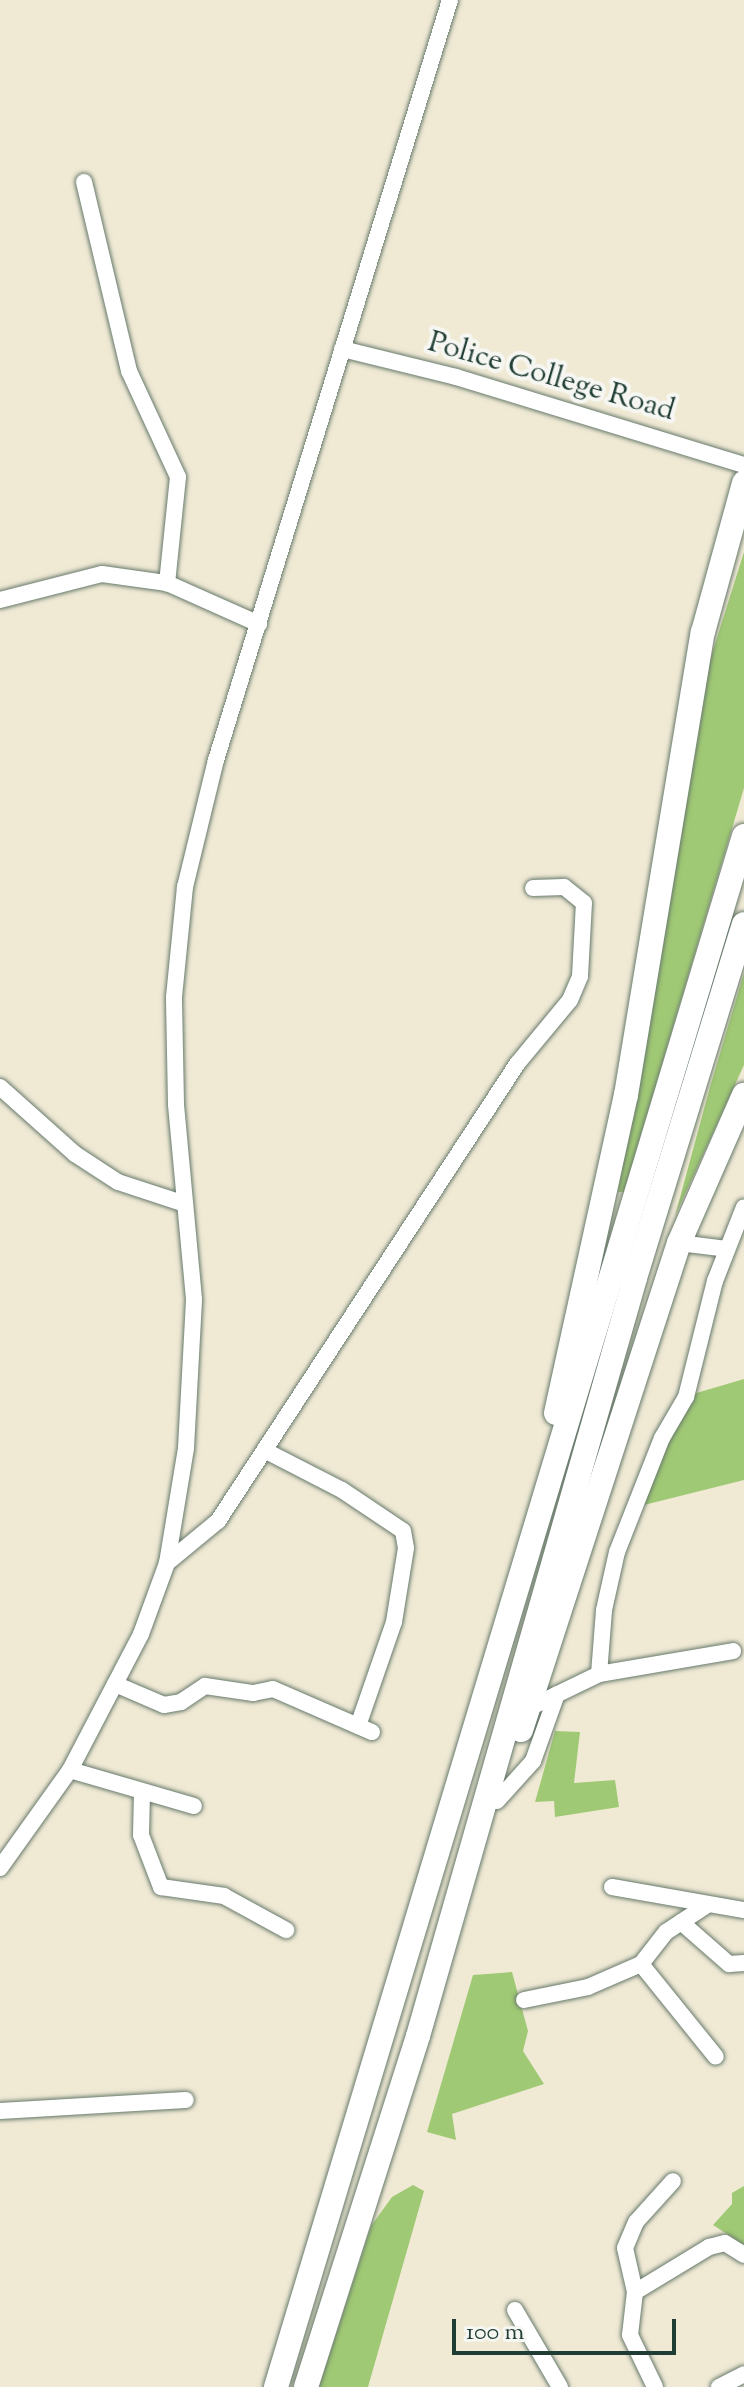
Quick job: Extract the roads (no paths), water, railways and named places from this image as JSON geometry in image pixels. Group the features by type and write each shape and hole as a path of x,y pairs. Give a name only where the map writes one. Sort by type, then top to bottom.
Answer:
{"highway":[{"path":"465,1772 562,1392 626,1095 703,632 744,483"},
{"path":"276,2387 465,1772 744,836"},
{"path":"418,2036 635,1278 744,924"},
{"path":"306,2387 679,1243 744,1095"}],"street":[{"path":"0,1868 70,1770 115,1684 167,1563 192,1375 194,1299 182,1203 174,997 185,887 216,760 450,0"},
{"path":"84,182 129,371 178,477 167,583"},
{"name":"Police College Road","path":"342,349 456,377 744,465"},
{"path":"0,600 102,574 167,583 259,624"},
{"path":"167,1563 218,1521 517,1064 570,1000 580,976 584,903 564,887 533,888"},
{"path":"0,1087 75,1154 118,1182 182,1203"},
{"path":"599,1674 604,1610 617,1552 656,1452 686,1397 744,1207"},
{"path":"679,1243 734,1243"},
{"path":"115,1684 164,1705 181,1702 205,1686 253,1693 273,1689 365,1729 394,1622 406,1548 403,1531 342,1490 266,1451"},
{"path":"529,1708 599,1674 733,1651"},
{"path":"497,1801 533,1761 557,1694"},
{"path":"70,1770 194,1806"},
{"path":"142,1793 141,1835 161,1887 224,1896 286,1930"},
{"path":"612,1887 744,1910"},
{"path":"524,2000 588,1987 641,1964 647,1950 707,1905"},
{"path":"681,1922 729,1964 744,1963"},
{"path":"641,1964 716,2057"},
{"path":"0,2111 186,2100"},
{"path":"655,2387 630,2335 635,2292 625,2248 636,2222 673,2181"},
{"path":"635,2292 709,2247 725,2243 744,2255"},
{"path":"515,2310 560,2387"},
{"path":"719,2387 744,2374"}]}
